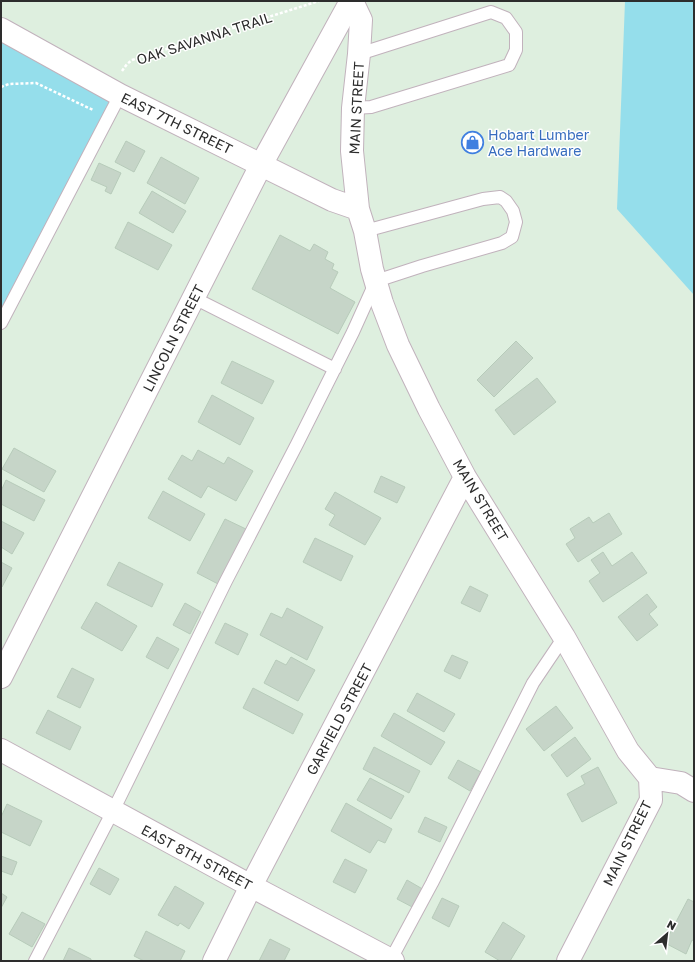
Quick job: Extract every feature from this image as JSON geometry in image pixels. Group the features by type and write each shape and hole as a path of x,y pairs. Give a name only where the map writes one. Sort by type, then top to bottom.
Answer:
{"street":[{"name":"MAIN STREET","path":"352,1 361,20 353,108 352,150 358,209 365,231 372,269 382,303 398,345 465,477 564,637 628,751 650,778 650,800 568,961"},
{"name":"LINCOLN STREET","path":"1,677 262,165 352,1"},
{"name":"EAST 7TH STREET","path":"1,29 116,92 332,200 358,209"},
{"name":"GARFIELD STREET","path":"214,961 251,886 465,477"},
{"name":"EAST 8TH STREET","path":"1,750 251,886 391,960"},
{"path":"650,778 681,784 694,791"}],"lane":[{"path":"353,108 371,107 509,65 516,50 516,32 506,18 491,12 359,54"},
{"path":"1,323 116,92"},
{"path":"35,961 113,811 226,581 335,369 376,281 502,243 512,237 516,222 513,211 506,201 500,197 483,199 365,231"},
{"path":"194,298 335,369"},
{"path":"391,960 432,884 533,683 564,637"}],"path":[{"name":"OAK SAVANNA TRAIL","path":"1,87 9,84 36,83 95,111 100,111 116,92 126,64 132,60 320,1"}],"shaded area":[{"path":"625,1 694,1 694,295 617,209"},
{"path":"1,37 113,99 1,312"}],"building":[{"path":"126,141 145,151 134,172 115,162"},
{"path":"161,157 199,178 185,204 147,183"},
{"path":"99,163 121,173 111,194 105,191 107,187 91,180"},
{"path":"152,191 186,211 173,233 139,213"},
{"path":"128,222 172,245 158,270 115,248"},
{"path":"280,235 310,251 314,244 328,252 325,259 334,264 332,269 338,272 330,288 355,302 338,334 252,289"},
{"path":"516,341 533,358 494,397 477,380"},
{"path":"232,361 274,381 262,404 221,383"},
{"path":"537,378 556,402 514,435 495,410"},
{"path":"212,395 254,418 240,445 198,422"},
{"path":"14,448 56,471 44,492 2,469"},
{"path":"198,450 224,464 228,457 253,471 236,501 208,486 201,498 168,479 182,455 192,461"},
{"path":"381,476 405,487 397,503 374,492"},
{"path":"6,480 45,500 34,521 1,504 1,491"},
{"path":"163,491 205,514 190,541 148,518"},
{"path":"335,492 381,518 365,545 329,525 335,515 325,509"},
{"path":"609,513 622,534 578,562 566,544 575,538 570,529 589,517 593,523"},
{"path":"225,519 248,530 220,585 197,573"},
{"path":"1,521 24,533 12,554 1,547"},
{"path":"315,538 353,556 341,581 303,562"},
{"path":"603,552 612,566 632,552 647,573 603,602 589,581 600,573 591,560"},
{"path":"1,562 12,568 2,587 1,586"},
{"path":"119,562 163,584 152,607 107,585"},
{"path":"470,586 488,595 480,612 461,603"},
{"path":"647,594 657,607 649,614 658,625 637,641 618,617"},
{"path":"96,602 137,626 122,651 81,628"},
{"path":"185,603 201,612 190,634 173,625"},
{"path":"287,608 323,627 307,660 260,635 271,613 282,618"},
{"path":"225,623 248,634 238,655 215,643"},
{"path":"157,637 179,649 168,669 146,657"},
{"path":"452,655 468,662 460,679 444,671"},
{"path":"291,657 315,670 298,701 264,683 276,660 286,665"},
{"path":"72,668 94,679 80,708 57,697"},
{"path":"253,688 303,714 293,734 243,708"},
{"path":"417,693 455,714 444,732 407,711"},
{"path":"556,706 573,728 544,751 526,729"},
{"path":"48,710 81,727 70,750 36,733"},
{"path":"394,713 445,742 431,765 381,736"},
{"path":"575,737 591,759 567,777 551,755"},
{"path":"374,747 420,771 409,793 363,769"},
{"path":"458,760 481,772 470,791 448,778"},
{"path":"598,767 617,803 582,822 567,794 585,784 581,776"},
{"path":"370,778 404,796 391,819 357,800"},
{"path":"346,803 392,829 385,843 378,840 370,853 331,831"},
{"path":"7,804 42,821 30,846 1,832 1,817"},
{"path":"425,817 447,827 440,842 418,832"},
{"path":"1,856 17,862 12,875 1,871"},
{"path":"345,859 367,870 355,893 333,882"},
{"path":"99,868 119,879 110,895 90,884"},
{"path":"407,880 426,891 416,909 397,899"},
{"path":"175,886 204,903 189,929 180,923 178,926 158,915"},
{"path":"1,893 7,897 1,908"},
{"path":"442,898 459,906 449,927 432,918"},
{"path":"688,899 694,902 694,941 692,940 686,954 665,943"},
{"path":"22,912 45,924 32,947 9,934"},
{"path":"503,922 525,936 510,961 500,961 485,952"},
{"path":"146,931 185,951 180,961 144,961 134,956"},
{"path":"270,939 290,949 284,961 259,961"},
{"path":"69,948 91,959 91,961 63,961"}],"place":[{"name":"Hobart Lumber Ace Hardware","path":"472,142"}]}
